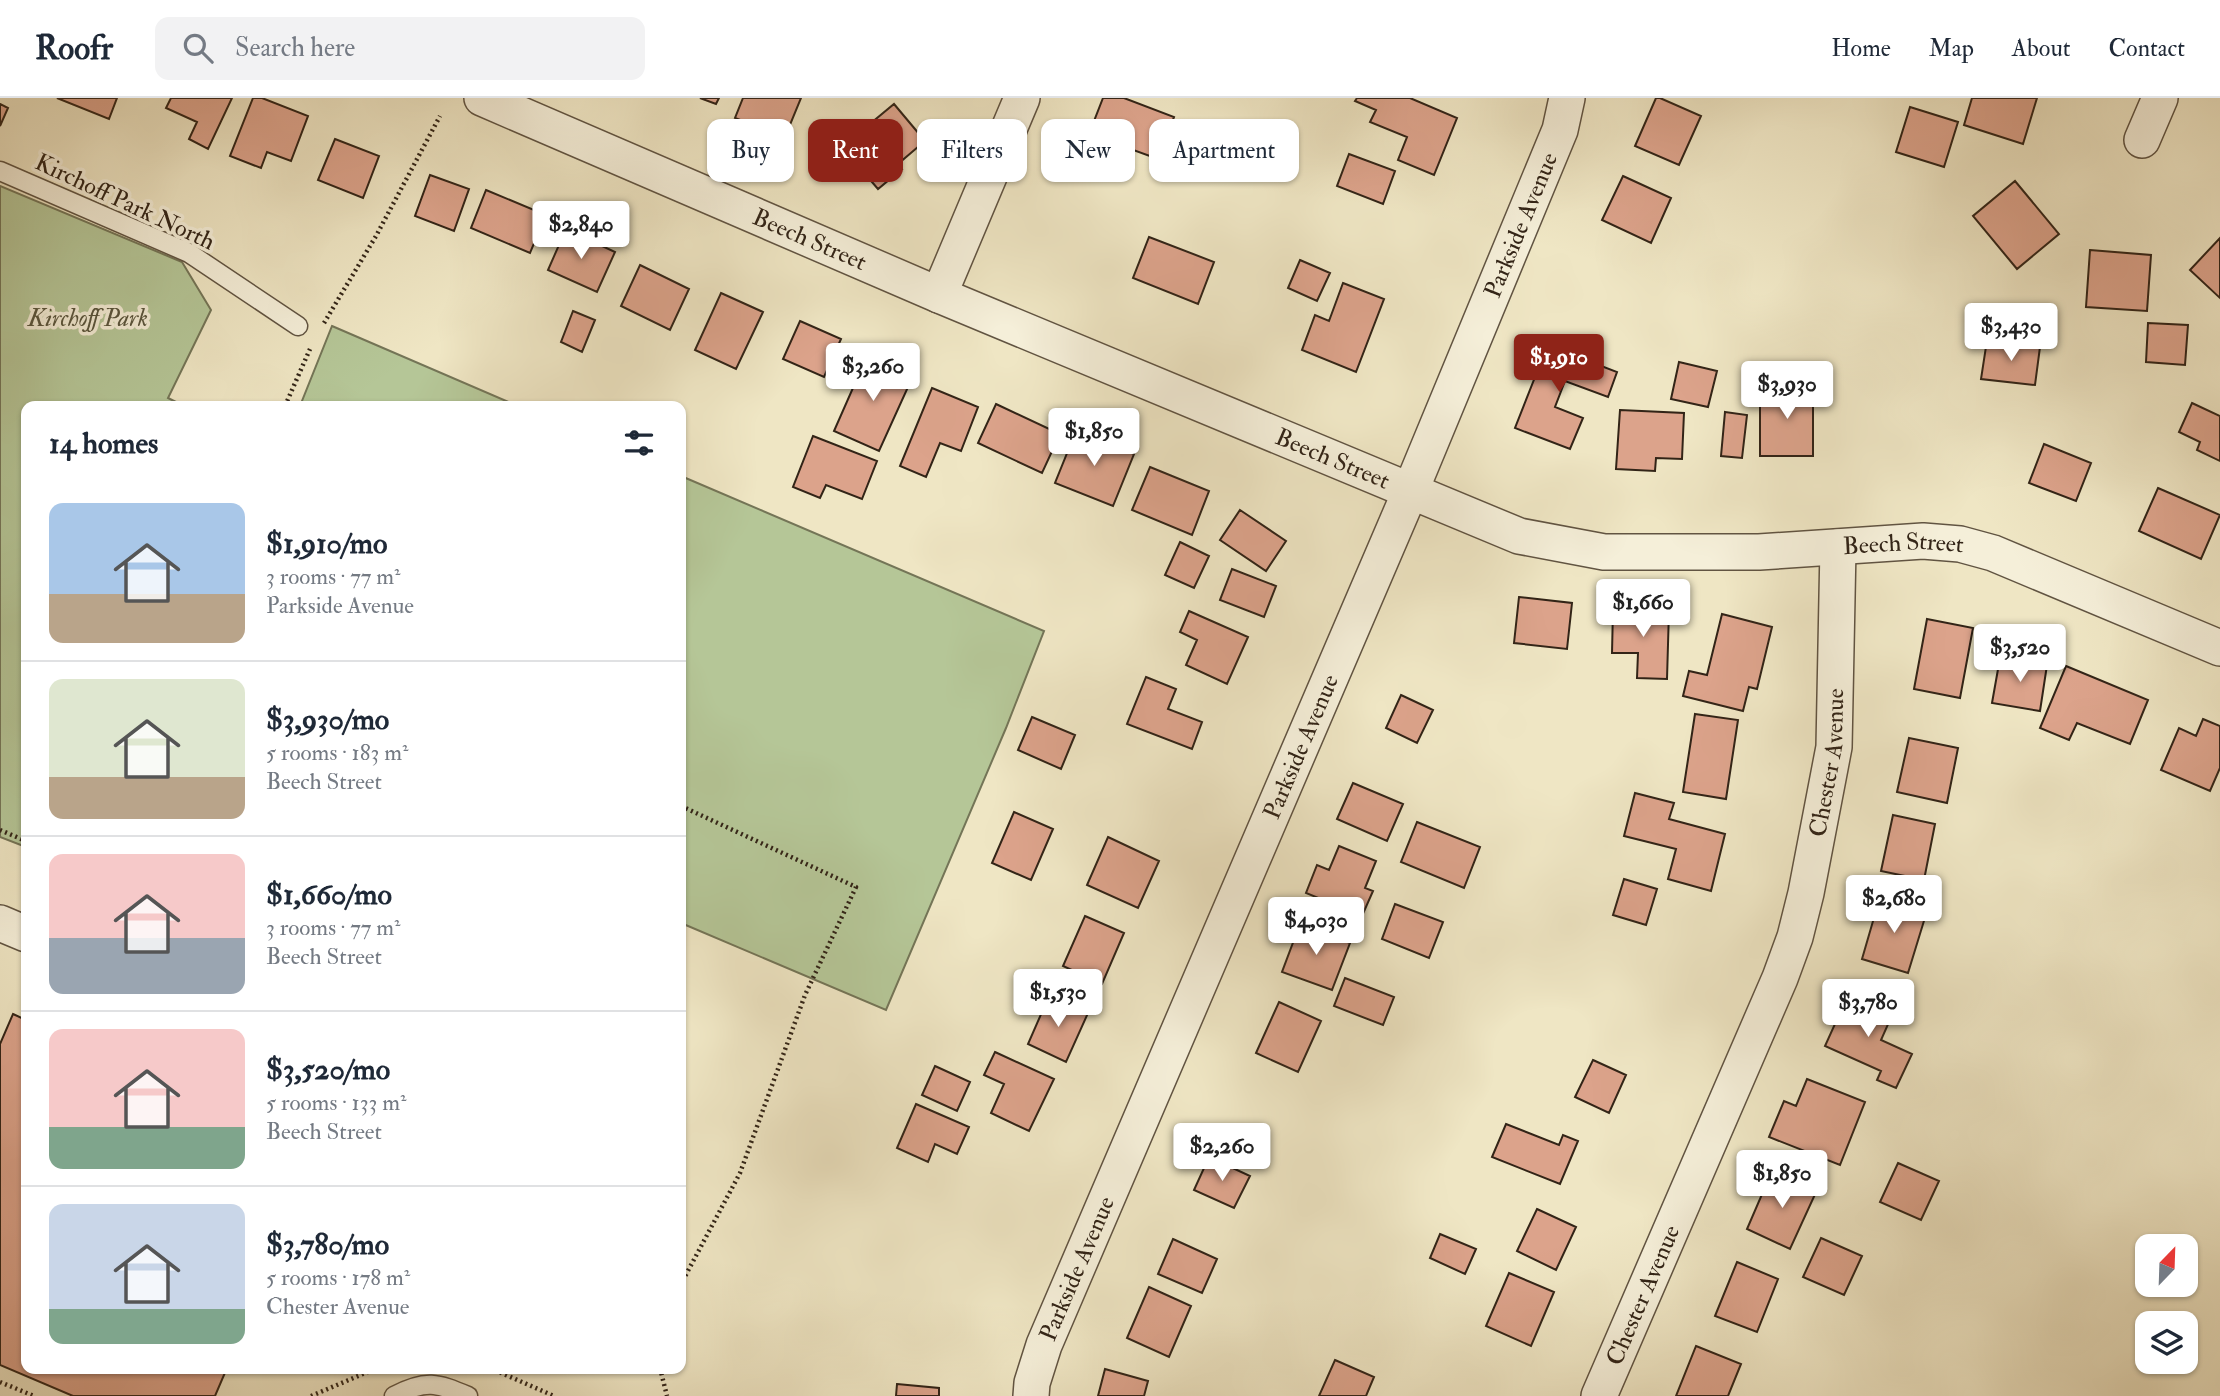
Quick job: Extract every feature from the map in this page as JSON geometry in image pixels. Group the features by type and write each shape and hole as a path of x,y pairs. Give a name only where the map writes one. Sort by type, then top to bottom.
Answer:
{"street":[{"name":"Beech Street","path":"482,98 939,295 1519,536 1604,552 1759,552 1923,541 1960,544 1993,554 2220,648"},
{"path":"939,295 1022,98"},
{"name":"Parkside Avenue","path":"1031,1396 1032,1383 1044,1345 1410,492 1560,130 1567,98"},
{"path":"2142,140 2160,98"},
{"name":"Chester Avenue","path":"1599,1396 1780,978 1795,937 1834,747 1839,547"},
{"path":"0,923 21,932"}],"lane":[{"name":"Kirchoff Park North","path":"0,171 189,253 298,326"},
{"path":"394,1396 423,1385 440,1385 468,1396"}],"path":[{"path":"322,327 376,236 440,116"},
{"path":"287,401 312,346"},
{"path":"686,808 856,887 805,995 740,1173 686,1275"},
{"path":"0,830 21,839"},
{"path":"311,1396 363,1374"},
{"path":"504,1374 554,1396"},
{"path":"662,1374 667,1396"},
{"path":"0,1382 34,1396"}],"green space":[{"name":"Kirchoff Park","path":"0,186 182,262 211,310 168,398 174,401 21,401 21,845 0,837"},
{"path":"332,326 506,401 302,401"},
{"path":"686,478 1044,631 1006,728 886,1010 686,925"}],"building":[{"path":"57,98 117,98 109,119"},
{"path":"171,98 232,98 208,149 189,139 197,122 166,108"},
{"path":"253,98 262,98 308,116 291,161 267,152 261,168 230,156"},
{"path":"700,98 719,98 716,104"},
{"path":"743,98 801,98 792,119 735,118"},
{"path":"1103,98 1124,98 1174,117 1149,119 1149,156 1135,151 1135,119 1095,119"},
{"path":"1357,98 1410,98 1457,118 1434,175 1398,160 1407,137 1370,122 1376,110 1355,101"},
{"path":"1656,98 1701,116 1679,165 1635,146"},
{"path":"1972,98 2037,98 2023,144 1964,125"},
{"path":"0,104 8,108 0,126"},
{"path":"894,104 917,131 917,148 903,160 903,119 876,119"},
{"path":"1910,107 1958,122 1944,167 1896,152"},
{"path":"335,139 379,156 363,198 318,180"},
{"path":"1349,154 1395,171 1383,204 1337,186"},
{"path":"430,175 469,189 454,231 415,216"},
{"path":"1623,176 1671,198 1651,243 1602,220"},
{"path":"2015,181 2059,234 2017,269 1973,216"},
{"path":"872,182 886,182 878,189"},
{"path":"486,190 546,215 530,253 471,228"},
{"path":"566,229 615,252 597,292 548,270"},
{"path":"1149,237 1214,262 1198,304 1133,278"},
{"path":"2220,238 2220,298 2190,270"},
{"path":"2090,250 2151,255 2147,311 2086,307"},
{"path":"1300,260 1330,273 1317,301 1288,288"},
{"path":"640,265 689,289 670,330 621,306"},
{"path":"1343,283 1384,299 1356,372 1302,350 1315,315 1329,321"},
{"path":"721,293 763,312 736,369 695,350"},
{"path":"573,311 595,320 582,352 561,342"},
{"path":"800,321 841,339 824,377 783,359"},
{"path":"2148,323 2188,325 2185,365 2146,362"},
{"path":"1987,340 2040,347 2035,385 1981,379"},
{"path":"1539,342 1617,372 1608,397 1565,381 1555,407 1583,418 1570,449 1515,428 1537,372 1529,368"},
{"path":"867,356 913,376 879,451 834,431"},
{"path":"1679,362 1717,371 1708,407 1671,399"},
{"path":"1813,386 1813,456 1760,456 1760,387"},
{"path":"932,388 978,407 961,451 940,443 926,477 900,466"},
{"path":"2192,403 2220,416 2220,461 2197,450 2200,442 2179,432"},
{"path":"996,404 1060,434 1042,473 978,443"},
{"path":"1620,410 1684,413 1682,459 1656,458 1655,471 1616,469"},
{"path":"1725,412 1747,415 1742,458 1721,456"},
{"path":"1076,431 1134,454 1113,506 1055,483"},
{"path":"813,436 877,461 862,499 826,485 820,498 793,487"},
{"path":"2044,444 2091,463 2076,501 2029,483"},
{"path":"1150,467 1209,491 1192,535 1132,510"},
{"path":"2158,488 2220,515 2201,559 2139,531"},
{"path":"1240,510 1286,541 1266,571 1220,540"},
{"path":"1180,542 1209,556 1194,588 1165,575"},
{"path":"1232,569 1276,586 1264,617 1220,600"},
{"path":"1519,597 1572,603 1567,649 1514,643"},
{"path":"1613,609 1669,610 1667,679 1637,678 1638,653 1612,653"},
{"path":"1189,611 1248,637 1227,684 1186,665 1197,640 1180,632"},
{"path":"1722,614 1772,627 1757,689 1749,687 1743,711 1683,696 1689,671 1707,675"},
{"path":"1927,619 1973,628 1960,698 1914,689"},
{"path":"2000,658 2047,665 2040,711 1992,703"},
{"path":"2066,666 2148,700 2130,744 2077,723 2069,740 2040,728"},
{"path":"1146,677 1176,689 1168,709 1202,722 1192,749 1127,724"},
{"path":"1401,695 1433,710 1417,743 1386,728"},
{"path":"1695,714 1738,720 1726,799 1683,792"},
{"path":"1032,717 1075,735 1061,769 1018,750"},
{"path":"2203,719 2220,726 2220,768 2210,791 2161,770 2179,728 2196,736"},
{"path":"1909,738 1958,748 1947,803 1897,792"},
{"path":"1353,783 1403,804 1387,841 1337,819"},
{"path":"1635,793 1674,803 1669,819 1725,834 1711,891 1668,879 1676,849 1624,836"},
{"path":"1014,812 1053,829 1031,880 992,863"},
{"path":"1893,815 1935,824 1924,880 1881,871"},
{"path":"1417,822 1480,847 1464,888 1401,862"},
{"path":"1108,837 1159,861 1138,908 1087,885"},
{"path":"1339,846 1376,861 1365,888 1373,891 1362,916 1306,893 1317,865 1329,870"},
{"path":"1624,879 1657,889 1646,925 1613,915"},
{"path":"1880,897 1927,911 1908,973 1862,959"},
{"path":"1395,904 1443,922 1429,958 1382,939"},
{"path":"1085,916 1124,933 1102,984 1063,966"},
{"path":"1300,924 1350,943 1332,990 1282,972"},
{"path":"1345,978 1394,997 1383,1025 1334,1006"},
{"path":"1849,993 1893,1013 1881,1040 1912,1054 1896,1088 1877,1080 1881,1071 1825,1046"},
{"path":"1049,996 1088,1013 1066,1062 1028,1044"},
{"path":"1279,1002 1321,1021 1298,1072 1256,1053"},
{"path":"13,1014 21,1018 21,1374 0,1365 0,1044"},
{"path":"995,1052 1054,1079 1029,1131 991,1113 1004,1084 984,1075"},
{"path":"1593,1060 1626,1075 1609,1113 1575,1097"},
{"path":"935,1066 970,1082 957,1111 922,1095"},
{"path":"1807,1079 1865,1102 1840,1165 1769,1137 1784,1101 1796,1106"},
{"path":"916,1104 969,1127 957,1154 935,1144 928,1162 897,1148"},
{"path":"1506,1124 1559,1145 1563,1135 1578,1141 1560,1184 1492,1157"},
{"path":"1209,1157 1250,1176 1234,1208 1194,1190"},
{"path":"1898,1163 1939,1181 1921,1220 1880,1202"},
{"path":"1772,1171 1817,1190 1790,1249 1747,1229"},
{"path":"1537,1209 1576,1227 1556,1270 1517,1251"},
{"path":"1440,1234 1476,1249 1465,1274 1430,1258"},
{"path":"1821,1238 1862,1256 1844,1295 1803,1277"},
{"path":"1173,1239 1217,1259 1202,1293 1158,1274"},
{"path":"1737,1262 1778,1279 1757,1332 1715,1316"},
{"path":"1509,1273 1554,1292 1531,1346 1486,1326"},
{"path":"1149,1287 1191,1306 1169,1357 1127,1338"},
{"path":"1696,1346 1741,1364 1728,1396 1676,1396"},
{"path":"1335,1360 1374,1377 1366,1396 1319,1396"},
{"path":"1105,1369 1148,1381 1144,1396 1098,1396"},
{"path":"21,1374 224,1374 215,1396 73,1396"},
{"path":"897,1384 939,1388 939,1396 896,1396"}]}
